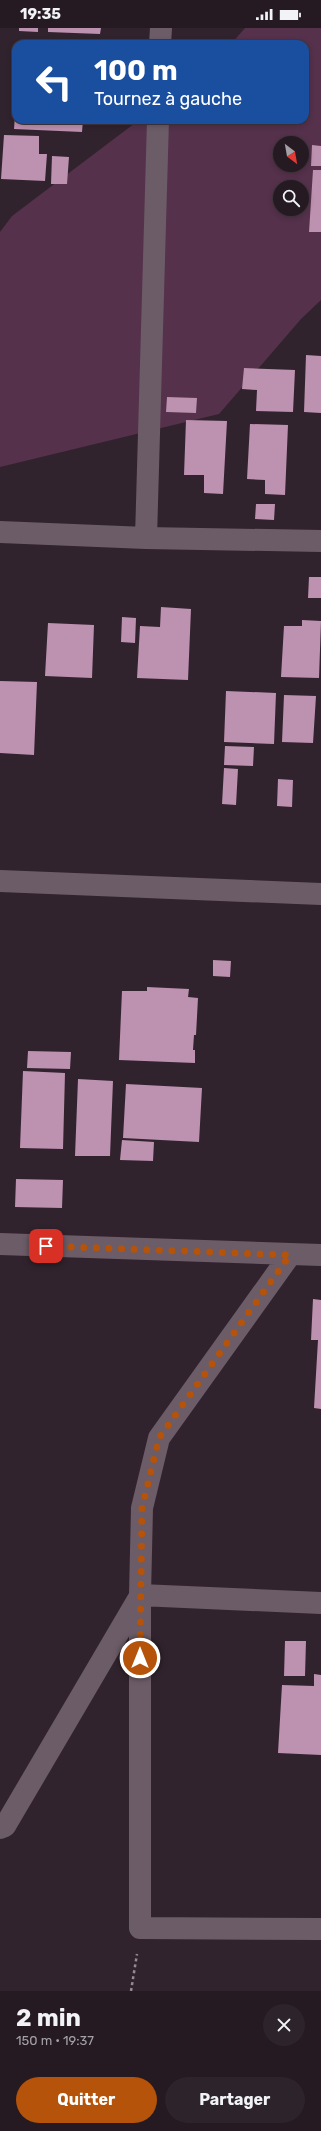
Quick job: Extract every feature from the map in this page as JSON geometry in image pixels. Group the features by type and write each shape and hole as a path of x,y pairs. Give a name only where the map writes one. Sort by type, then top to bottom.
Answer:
{"street":[{"path":"160,40 161,28"},
{"path":"146,538 158,124"},
{"path":"0,532 146,538 321,541"},
{"path":"0,881 321,894"},
{"path":"0,1244 321,1256"},
{"path":"290,1255 159,1438 142,1508 140,1595 140,1928 321,1929"},
{"path":"140,1595 321,1603"},
{"path":"0,1828 5,1826 140,1595"}],"path":[{"path":"131,1991 140,1928"}],"shaded area":[{"path":"245,28 321,28 321,300 301,319 219,414 0,467 0,232 12,216 134,124 309,124 309,40 234,40"}],"building":[{"path":"19,28 38,28 38,32 19,31"},
{"path":"48,28 101,28 100,34 48,32"},
{"path":"14,124 83,124 82,132 14,129"},
{"path":"4,135 39,136 39,154 47,154 45,181 1,179"},
{"path":"312,145 321,146 321,166 311,166"},
{"path":"52,156 69,157 67,184 51,184"},
{"path":"313,170 321,170 321,232 309,232"},
{"path":"306,355 321,356 321,413 304,412"},
{"path":"244,368 295,370 293,412 256,411 257,390 242,389"},
{"path":"167,397 197,398 196,413 166,412"},
{"path":"186,420 227,421 223,494 204,493 204,475 184,475"},
{"path":"250,424 288,425 285,495 265,494 265,480 247,479"},
{"path":"256,504 275,504 274,520 255,519"},
{"path":"309,577 321,577 321,598 308,598"},
{"path":"161,607 191,609 188,680 137,678 140,626 160,627"},
{"path":"122,617 136,618 135,643 121,642"},
{"path":"302,620 321,621 319,678 281,677 284,626 302,626"},
{"path":"48,623 94,625 92,678 45,676"},
{"path":"0,681 37,682 34,755 0,753"},
{"path":"226,691 276,693 274,744 224,742"},
{"path":"284,695 316,696 313,743 282,742"},
{"path":"225,746 254,747 253,766 224,765"},
{"path":"224,768 238,769 236,805 222,804"},
{"path":"278,779 293,780 292,807 277,806"},
{"path":"213,960 231,961 230,977 213,976"},
{"path":"147,987 189,989 188,997 198,998 196,1035 194,1035 193,1050 195,1050 195,1063 119,1060 122,991 147,991"},
{"path":"28,1051 71,1052 70,1069 27,1068"},
{"path":"23,1071 65,1073 63,1149 20,1148"},
{"path":"78,1079 113,1081 110,1156 75,1156"},
{"path":"126,1084 202,1088 199,1142 123,1138"},
{"path":"122,1140 154,1142 153,1161 120,1160"},
{"path":"16,1179 63,1180 62,1208 15,1207"},
{"path":"313,1299 321,1300 321,1409 314,1408 318,1340 311,1340"},
{"path":"285,1641 306,1641 305,1676 284,1676"},
{"path":"314,1674 321,1675 321,1755 278,1753 282,1685 314,1686"}],"route":[{"path":"46,1246 290,1255 159,1438 142,1508 140,1658"}]}
